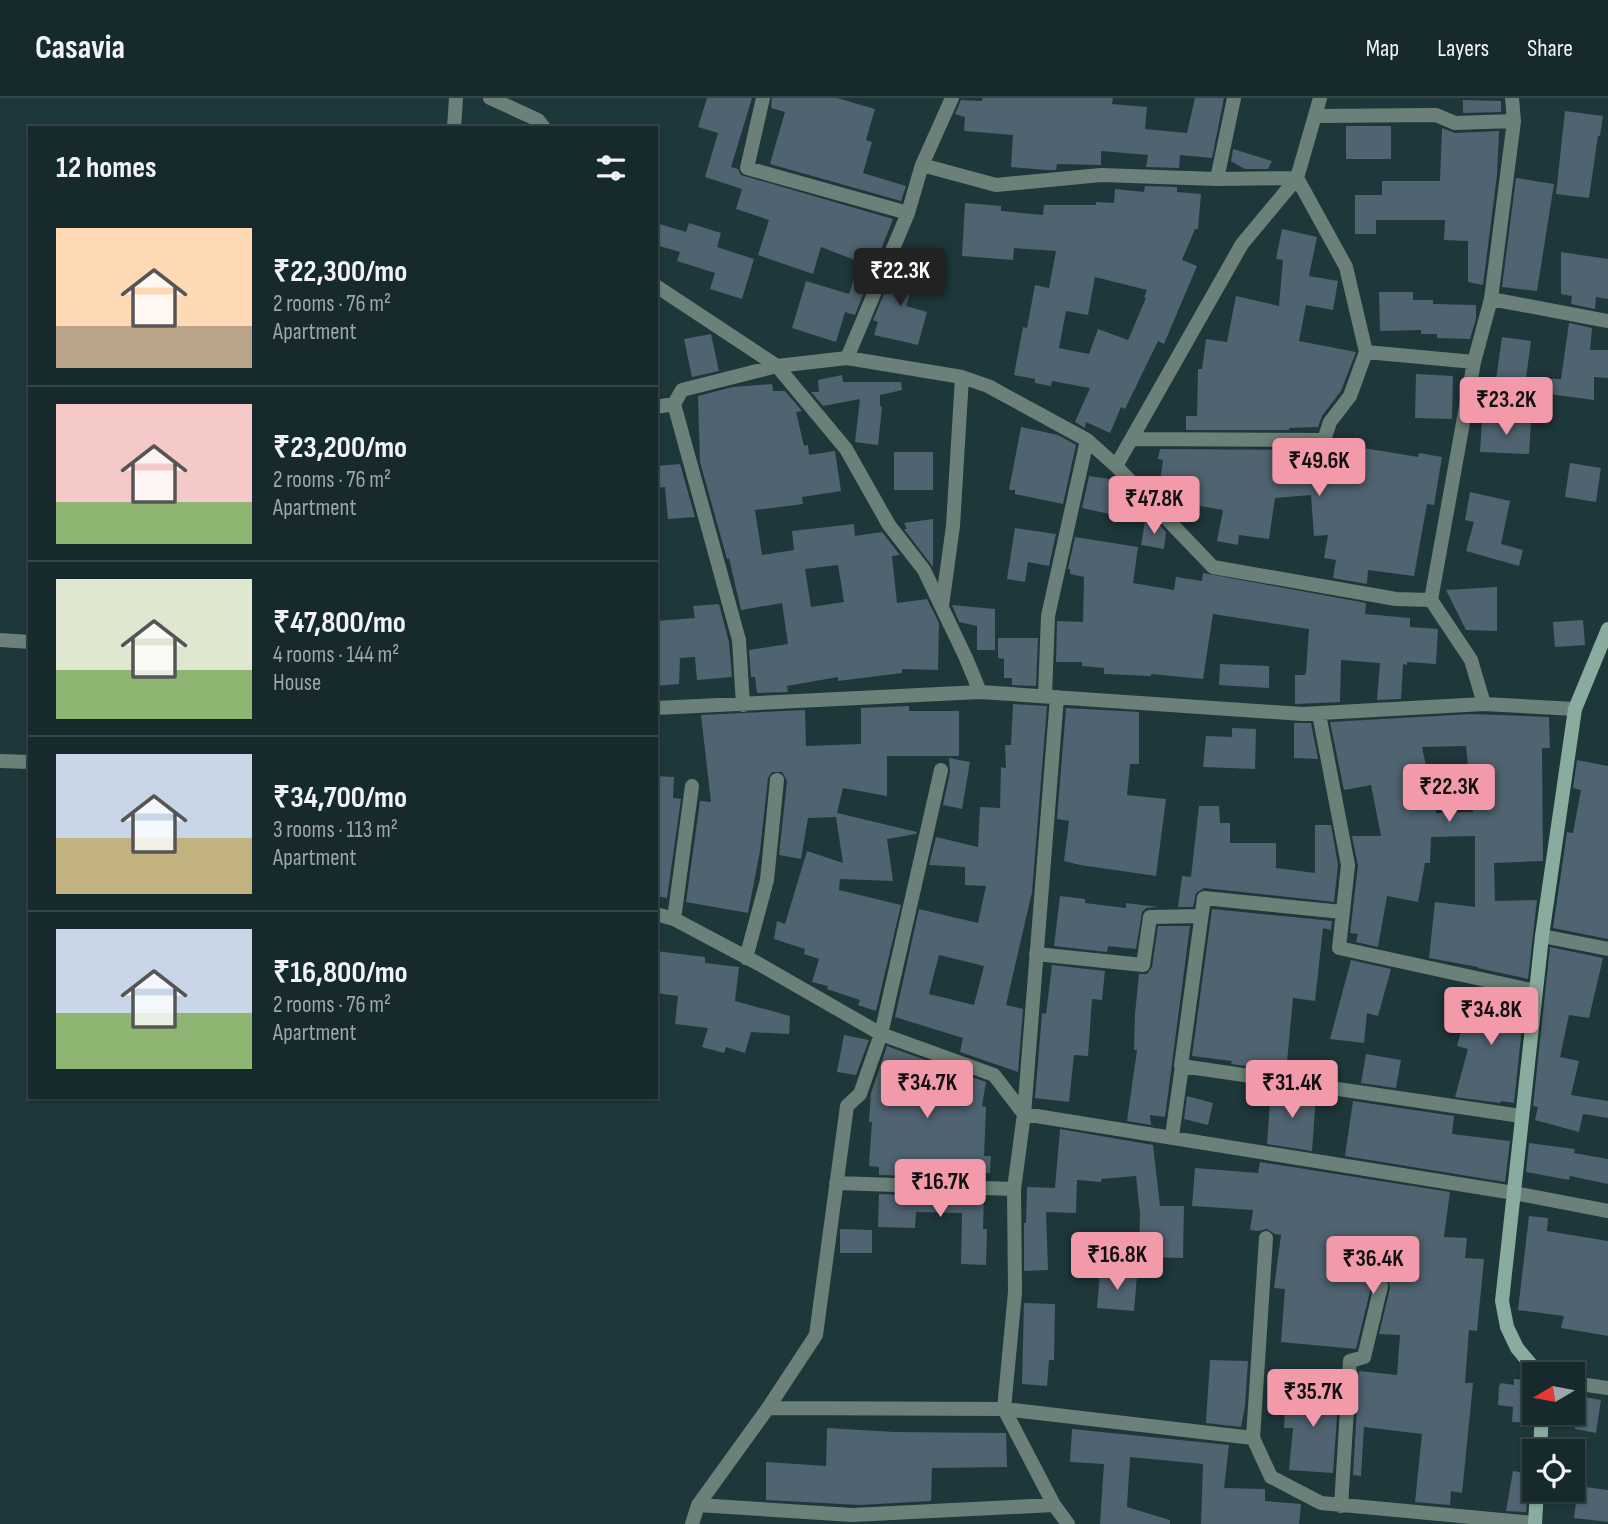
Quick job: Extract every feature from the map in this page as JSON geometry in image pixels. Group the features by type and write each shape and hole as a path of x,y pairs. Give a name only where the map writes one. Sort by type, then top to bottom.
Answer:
{"main road":[{"path":"1529,1362 1517,1348 1507,1327 1502,1301 1521,1116 1542,936 1575,709 1608,629"},
{"path":"1535,1524 1536,1502"}],"street":[{"path":"454,126 456,98"},
{"path":"490,98 540,125"},
{"path":"763,98 747,167 908,213"},
{"path":"847,358 908,213 922,165 952,98"},
{"path":"1217,178 1234,98"},
{"path":"1116,466 1242,244 1297,178 1320,98"},
{"path":"1484,704 1471,660 1431,600 1474,362 1491,299 1514,121 1512,98"},
{"path":"1316,116 1436,115 1455,123 1514,121"},
{"path":"922,165 996,185 1101,175 1297,178"},
{"path":"1132,439 1324,440 1330,422 1350,396 1366,352 1346,267 1297,178"},
{"path":"658,287 776,366 846,449 889,525 924,570 980,692"},
{"path":"1491,299 1608,321"},
{"path":"1366,352 1474,362"},
{"path":"743,705 739,640 674,404 682,390 776,366 847,358 962,377 988,386 1087,440 1116,466 1213,567 1396,599 1431,600"},
{"path":"941,608 953,526 962,377"},
{"path":"658,407 674,404"},
{"path":"1068,1524 1054,1505 1004,1409 1014,1292 1014,1189 1024,1114 1051,696 1048,616 1087,440"},
{"path":"0,640 28,642"},
{"path":"658,708 980,692 1319,714 1484,704 1575,709"},
{"path":"1319,714 1348,865 1339,948 1535,991"},
{"path":"0,761 28,762"},
{"path":"692,1524 698,1505 768,1408 816,1335 847,1106 860,1094 881,1034 942,770"},
{"path":"746,958 767,880 777,780"},
{"path":"674,919 692,786"},
{"path":"1172,1136 1204,898 1342,912"},
{"path":"658,915 674,919 759,964 881,1034 994,1075 1024,1114 1172,1136 1608,1211"},
{"path":"1036,954 1143,965 1150,917 1201,916"},
{"path":"1542,936 1608,949"},
{"path":"1181,1066 1521,1116"},
{"path":"836,1183 1014,1189"},
{"path":"1266,1238 1254,1438 1271,1477 1321,1503 1535,1524"},
{"path":"1341,1506 1350,1361 1364,1357 1381,1286"},
{"path":"1586,1385 1608,1388"},
{"path":"768,1408 1004,1409 1254,1438"},
{"path":"698,1505 852,1515 1054,1505"}],"building":[{"path":"707,98 752,98 731,167 738,169 741,175 893,219 855,315 845,312 836,342 792,328 806,281 849,294 860,262 821,247 813,274 758,255 769,220 736,209 742,189 705,177 718,133 698,127"},
{"path":"772,98 837,98 875,109 866,140 872,142 863,173 906,186 901,201 770,164 785,112 771,108"},
{"path":"982,98 1113,98 1112,104 1147,107 1145,129 1187,133 1195,98 1224,98 1212,158 1180,155 1179,168 1146,167 1148,155 1101,151 1101,165 1057,164 1056,170 1047,170 1011,167 1013,135 964,131 965,117 955,114 961,100 982,101"},
{"path":"1463,100 1501,101 1501,112 1463,113"},
{"path":"1565,111 1603,116 1589,198 1556,194"},
{"path":"1346,126 1391,126 1391,159 1346,159"},
{"path":"1442,128 1455,133 1499,131 1497,175 1483,285 1468,282 1468,241 1444,240 1445,220 1376,220 1376,234 1355,234 1355,195 1382,195 1382,181 1440,181"},
{"path":"1233,149 1272,161 1268,169 1245,169 1231,161"},
{"path":"1516,178 1554,184 1537,291 1502,287"},
{"path":"1145,186 1177,187 1177,192 1201,194 1198,229 1195,229 1182,260 1197,266 1164,344 1158,341 1125,409 1121,407 1110,433 1086,422 1085,428 1075,422 1090,388 1052,381 1051,386 1035,383 1035,379 1014,375 1023,327 1027,328 1035,285 1049,288 1056,251 1014,248 1013,260 962,256 965,203 1001,206 1001,211 1043,215 1044,205 1114,203 1115,189 1144,192","holes":["1095,277 1147,290 1128,340 1098,329 1089,354 1059,348 1066,311 1088,315"]},
{"path":"689,223 721,233 717,247 754,259 742,299 710,289 715,273 677,261 680,252 658,246 658,224 686,232"},
{"path":"1282,229 1317,237 1309,276 1338,281 1333,310 1306,305 1299,341 1356,352 1341,391 1322,416 1318,427 1289,430 1186,430 1186,416 1197,416 1198,369 1202,369 1206,339 1227,342 1236,296 1279,306 1283,260 1276,259"},
{"path":"1561,252 1608,259 1608,299 1596,297 1595,309 1571,304 1572,296 1561,294"},
{"path":"901,254 915,258 906,289 911,290 906,306 927,312 918,345 874,335 878,322 873,320"},
{"path":"1379,292 1413,292 1413,300 1433,300 1433,304 1476,305 1476,319 1470,339 1437,338 1437,334 1421,334 1421,330 1380,331"},
{"path":"1569,323 1592,328 1590,350 1608,350 1608,378 1594,377 1594,400 1495,387 1502,337 1531,341 1526,378 1561,379"},
{"path":"711,334 719,371 692,377 684,339"},
{"path":"1416,374 1453,376 1452,419 1415,418"},
{"path":"842,375 843,382 901,382 902,390 880,395 882,407 878,445 855,442 860,399 823,406 811,392 819,392 818,380"},
{"path":"772,384 773,391 785,391 802,411 796,412 804,446 808,445 809,455 835,451 841,491 802,497 803,504 755,510 762,555 794,550 792,531 854,524 855,536 882,532 900,555 892,556 897,603 927,599 939,623 938,670 902,669 902,673 838,681 838,677 787,686 788,692 757,693 755,677 751,677 749,650 788,644 782,603 741,610 729,558 727,559 700,462 698,396 733,387","holes":["838,565 844,602 811,607 805,569"]},
{"path":"1482,420 1531,422 1529,454 1480,452"},
{"path":"1021,427 1058,435 1076,445 1063,504 1015,494 1015,490 1009,490"},
{"path":"1333,443 1418,457 1419,453 1442,457 1434,505 1427,504 1414,576 1368,570 1367,584 1333,578 1336,560 1324,558 1328,535 1314,536 1311,495 1275,498 1269,539 1239,535 1238,545 1217,541 1223,510 1194,505 1197,487 1160,481 1163,460 1158,459 1160,449 1324,450"},
{"path":"894,452 933,452 933,490 894,490"},
{"path":"1570,463 1601,468 1596,502 1565,497"},
{"path":"680,464 695,517 668,519 665,487 658,488 658,466"},
{"path":"1089,476 1116,480 1119,483 1114,515 1082,508"},
{"path":"1470,492 1510,501 1501,544 1523,550 1519,566 1466,551 1474,522 1465,520"},
{"path":"933,519 933,567 904,529 907,529 904,523"},
{"path":"1145,521 1158,523 1166,532 1164,549 1141,545"},
{"path":"1015,528 1056,534 1049,566 1028,562 1025,582 1007,579"},
{"path":"1075,537 1138,547 1133,583 1174,590 1176,577 1202,581 1203,573 1366,603 1365,614 1410,618 1410,627 1438,629 1436,664 1403,664 1401,699 1377,700 1380,663 1341,660 1340,702 1295,704 1295,675 1305,675 1306,672 1309,629 1213,614 1203,679 1151,674 1104,674 1104,668 1082,666 1082,662 1056,662 1057,621 1083,622 1084,577 1070,574 1068,569"},
{"path":"1497,587 1497,631 1466,630 1446,590"},
{"path":"719,604 729,642 732,677 697,680 695,657 680,658 679,684 658,686 658,621 695,618 693,606"},
{"path":"952,605 995,609 995,650 977,650 977,626 959,622"},
{"path":"1583,620 1585,645 1555,647 1553,622"},
{"path":"998,638 1038,638 1036,686 1012,685 1012,678 1004,678 1004,659 998,658"},
{"path":"1220,664 1269,666 1269,688 1219,685"},
{"path":"1013,704 1047,706 1032,892 1006,1005 1023,1009 1018,1072 960,1052 963,1038 895,1017 919,909 978,923 986,886 965,885 965,867 929,865 936,837 978,847 980,807 1000,808 1001,767 1006,768 1005,745 1011,745","holes":["939,955 984,966 974,1005 929,994"]},
{"path":"909,706 909,711 959,711 959,756 887,756 887,796 843,788 837,813 917,832 887,839 893,881 840,879 839,890 901,905 876,1011 858,1005 860,1000 812,982 819,959 804,954 805,949 774,939 777,921 785,924 807,851 843,863 836,817 808,818 801,859 779,855 787,781 782,772 772,772 768,778 760,851 748,913 686,902 700,801 711,802 701,715 805,710 806,746 861,744 861,708"},
{"path":"1066,708 1139,712 1139,764 1130,764 1127,795 1166,799 1156,876 1064,861 1069,821 1057,819"},
{"path":"1471,714 1549,717 1550,748 1542,748 1543,861 1494,863 1495,901 1537,900 1528,979 1429,958 1435,902 1475,907 1475,836 1431,837 1430,863 1425,863 1418,902 1387,896 1378,947 1356,942 1358,934 1350,933 1358,866 1352,836 1381,836 1371,785 1344,790 1330,722","holes":["1466,746 1473,812 1436,813 1422,747"]},
{"path":"1294,723 1311,723 1318,759 1294,758"},
{"path":"1232,728 1256,729 1255,769 1203,767 1206,736 1232,737"},
{"path":"949,758 970,762 962,809 943,805 950,772"},
{"path":"1577,760 1608,766 1608,939 1553,928 1567,832 1573,833 1581,790 1573,788"},
{"path":"658,776 674,777 673,798 681,799 667,898 658,896"},
{"path":"1199,806 1219,806 1220,823 1230,823 1230,843 1276,843 1276,868 1315,873 1315,825 1331,825 1338,865 1334,902 1204,888 1196,893 1193,907 1178,907 1182,876 1191,877"},
{"path":"1060,896 1085,899 1085,903 1126,908 1126,903 1158,907 1146,908 1142,912 1136,949 1108,946 1107,952 1054,946"},
{"path":"1212,909 1332,921 1331,930 1323,928 1315,1001 1293,998 1287,1062 1318,1065 1317,1076 1192,1056"},
{"path":"1158,926 1190,926 1165,1117 1150,1115 1151,1125 1127,1121 1137,1050 1134,1050 1139,974 1147,974 1152,967"},
{"path":"1550,947 1603,958 1589,1018 1569,1015 1560,1057 1579,1061 1571,1095 1608,1101 1608,1118 1583,1114 1579,1132 1535,1120 1538,1107 1533,1106"},
{"path":"658,951 705,957 705,963 739,967 735,1001 790,1016 789,1034 751,1032 745,1053 726,1047 724,1053 702,1047 708,1028 675,1024 678,996 658,993"},
{"path":"1351,960 1391,969 1378,1016 1367,1013 1364,1043 1330,1039"},
{"path":"1052,965 1105,971 1102,1000 1092,999 1088,1056 1074,1055 1069,1102 1035,1098 1042,1013 1046,1014"},
{"path":"1473,987 1525,999 1514,1103 1455,1097 1468,1049 1457,1046"},
{"path":"844,1035 869,1040 856,1075 837,1072"},
{"path":"887,1046 986,1082 982,1106 986,1107 984,1156 991,1156 990,1173 985,1173 985,1178 879,1175 879,1167 869,1166 871,1093"},
{"path":"1366,1054 1401,1060 1396,1088 1361,1083"},
{"path":"1271,1089 1316,1095 1312,1151 1267,1144"},
{"path":"1187,1096 1213,1103 1208,1125 1184,1119"},
{"path":"1353,1101 1454,1116 1452,1134 1510,1141 1505,1182 1345,1156"},
{"path":"1060,1129 1153,1145 1160,1206 1184,1206 1183,1258 1139,1257 1140,1214 1136,1176 1101,1179 1101,1182 1077,1180 1076,1213 1046,1212 1048,1270 1024,1271 1027,1187 1055,1188"},
{"path":"1529,1143 1575,1149 1574,1153 1608,1159 1608,1184 1570,1176 1569,1180 1526,1172"},
{"path":"1260,1162 1450,1192 1444,1237 1467,1238 1465,1258 1484,1259 1477,1331 1469,1330 1465,1383 1473,1383 1462,1493 1451,1491 1450,1505 1415,1502 1422,1434 1364,1427 1361,1476 1353,1475 1359,1371 1397,1375 1400,1335 1379,1334 1390,1288 1388,1280 1379,1277 1372,1283 1356,1349 1281,1342 1285,1289 1274,1288 1281,1235 1267,1229 1250,1230 1253,1210 1192,1206 1195,1168 1258,1173"},
{"path":"879,1194 984,1198 986,1265 961,1264 962,1213 916,1212 915,1228 878,1227"},
{"path":"1529,1216 1548,1218 1547,1231 1608,1241 1608,1336 1561,1328 1564,1316 1518,1310"},
{"path":"840,1229 872,1230 872,1253 840,1253"},
{"path":"1100,1273 1137,1275 1134,1311 1097,1308"},
{"path":"1024,1303 1055,1304 1054,1360 1049,1360 1047,1386 1022,1384"},
{"path":"1210,1360 1248,1361 1241,1427 1206,1423"},
{"path":"1514,1379 1522,1379 1522,1422 1512,1422 1513,1407 1498,1405 1501,1383 1514,1385"},
{"path":"1292,1387 1339,1389 1333,1473 1289,1470 1293,1428 1284,1428 1285,1405 1291,1405"},
{"path":"1586,1397 1601,1400 1596,1433 1575,1429 1575,1425 1586,1424"},
{"path":"827,1428 894,1432 1006,1433 1007,1467 932,1468 931,1501 860,1505 766,1500 766,1462 826,1466"},
{"path":"1072,1429 1229,1445 1224,1488 1265,1489 1265,1501 1301,1504 1299,1524 1201,1524 1203,1464 1130,1457 1127,1507 1170,1520 1170,1524 1100,1524 1104,1464 1070,1462"},
{"path":"1513,1471 1522,1473 1522,1502 1527,1502 1526,1512 1506,1511"},
{"path":"1585,1487 1608,1490 1608,1522 1574,1518 1576,1502 1585,1502"}]}
